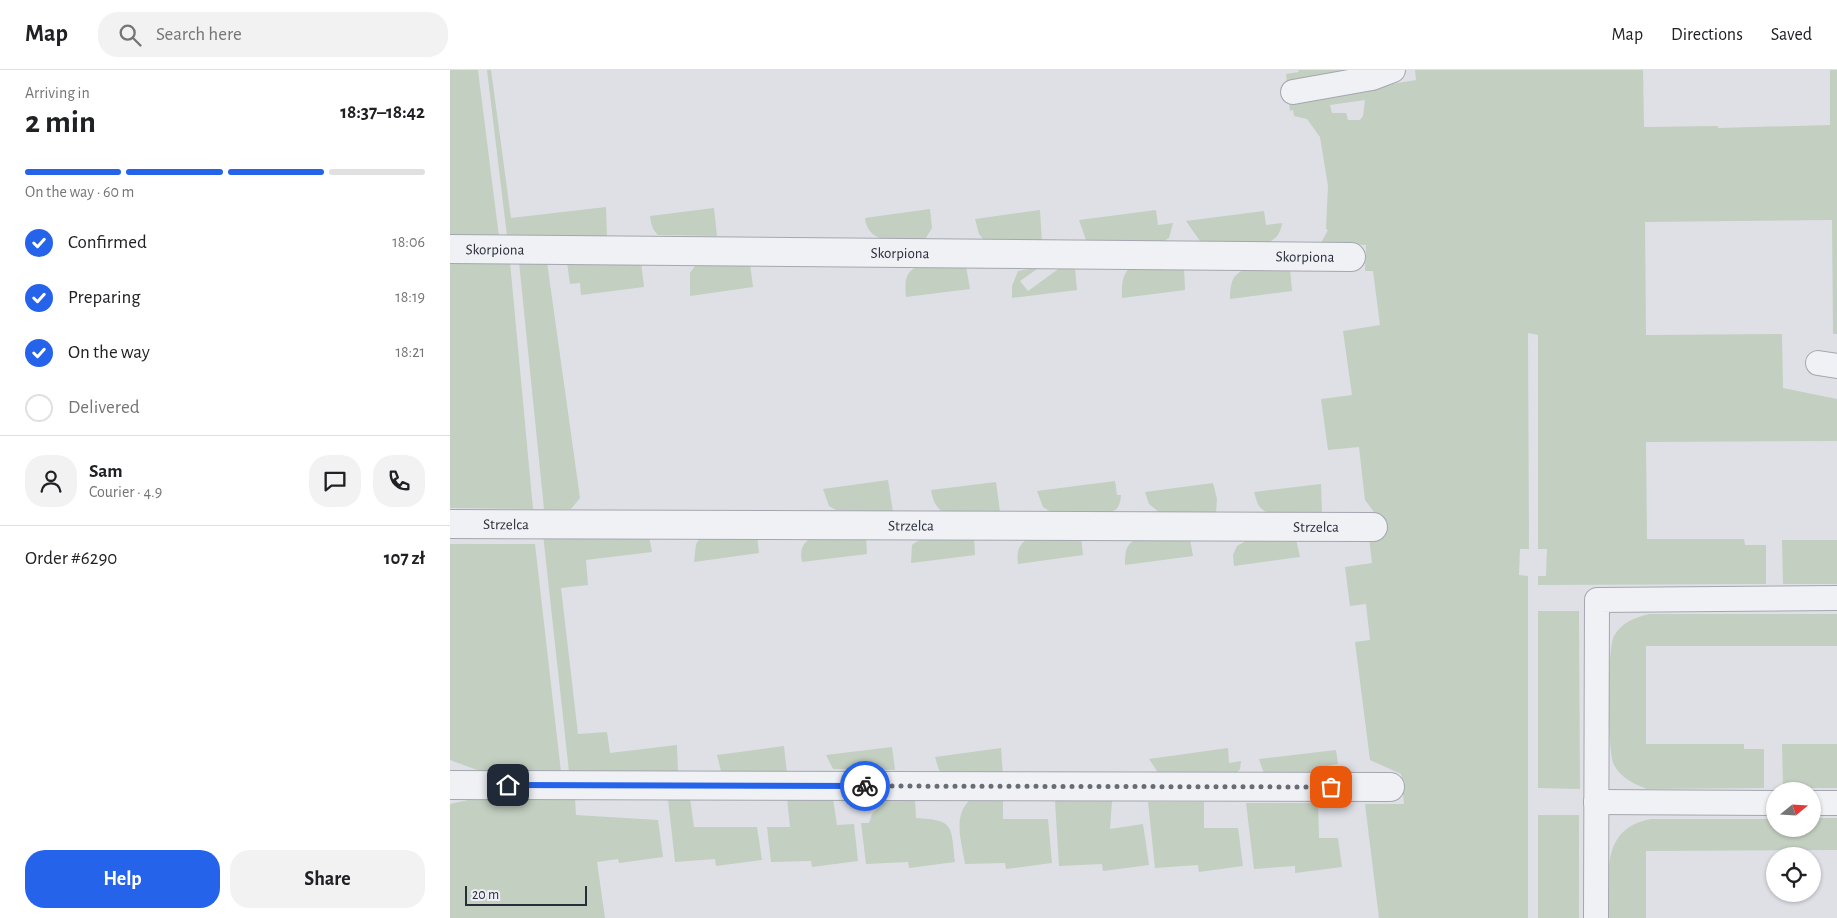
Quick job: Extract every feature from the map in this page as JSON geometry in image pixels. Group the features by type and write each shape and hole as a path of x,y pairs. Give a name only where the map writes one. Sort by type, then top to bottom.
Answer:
{"street":[{"name":"Skorpiona","path":"450,250 1351,257"},
{"name":"Strzelca","path":"450,524 1373,527"},
{"path":"450,785 1390,787"}],"lane":[{"path":"1293,92 1372,78 1393,70"},
{"path":"1596,918 1597,600 1837,598"},
{"path":"1596,802 1766,803"},
{"path":"1821,803 1837,803"}],"green space":[{"path":"450,70 478,70 499,237 450,236"},
{"path":"487,70 491,70 511,218 606,207 607,238 507,236"},
{"path":"1298,70 1365,70 1287,84 1286,74 1299,72"},
{"path":"1415,70 1643,70 1644,127 1718,126 1718,128 1830,125 1830,70 1837,70 1837,334 1833,334 1832,220 1645,222 1646,335 1782,334 1783,388 1837,399 1837,441 1646,442 1647,539 1744,539 1745,545 1766,545 1766,584 1538,585 1538,576 1546,576 1547,549 1538,549 1538,335 1528,333 1529,549 1520,549 1519,575 1528,576 1528,918 1379,918 1365,804 1404,804 1401,774 1370,760 1355,642 1370,640 1366,604 1350,606 1345,567 1372,563 1369,538 1380,520 1365,500 1359,447 1328,450 1321,399 1352,395 1343,331 1380,325 1373,271 1365,271 1366,245 1321,243 1328,230 1326,229 1328,186 1320,137 1307,119 1294,116 1293,110 1290,111 1289,101 1416,80","holes":["1365,100 1363,116 1360,120 1348,120 1346,113 1332,113 1330,105"]},
{"path":"714,208 717,236 658,235 651,224 650,216"},
{"path":"930,209 932,228 924,241 896,241 879,238 872,234 867,227 865,218"},
{"path":"1040,210 1042,242 984,240 979,234 975,219"},
{"path":"1156,210 1158,225 1173,223 1169,238 1162,242 1087,243 1079,220"},
{"path":"1264,211 1266,225 1282,223 1277,236 1272,241 1264,244 1202,244 1186,221"},
{"path":"450,261 510,262 533,509 450,508"},
{"path":"519,262 547,262 580,498 571,509 544,509"},
{"path":"567,262 641,262 644,287 581,295 580,283 570,284"},
{"path":"703,263 750,264 753,287 690,296 690,273 695,266"},
{"path":"919,266 966,266 970,289 906,297 906,278 910,271"},
{"path":"1040,267 1020,281 1028,291 1061,267 1075,268 1077,290 1012,298 1012,286 1018,271"},
{"path":"1129,268 1184,268 1185,290 1122,298 1123,279"},
{"path":"1249,268 1290,269 1292,291 1230,299 1233,279 1243,270"},
{"path":"888,480 893,512 836,510 829,506 823,489"},
{"path":"1115,481 1117,495 1121,495 1120,501 1117,508 1109,513 1051,512 1043,507 1037,491"},
{"path":"996,482 1000,512 944,513 935,503 931,490"},
{"path":"1213,483 1217,499 1216,513 1160,513 1149,504 1145,492"},
{"path":"1321,484 1322,514 1283,515 1268,512 1259,506 1254,492"},
{"path":"543,534 649,536 652,552 586,560 588,585 561,588 578,734 607,732 610,753 677,745 678,773 569,772"},
{"path":"757,535 759,553 694,562 696,544 701,537"},
{"path":"816,536 866,536 867,554 802,562 801,553 803,546 808,540"},
{"path":"941,536 974,536 975,555 911,563 912,545 918,541"},
{"path":"1081,537 1083,555 1018,564 1018,550 1026,540"},
{"path":"1141,538 1190,539 1193,556 1125,565 1127,547 1132,542"},
{"path":"1249,539 1296,539 1300,557 1234,566 1233,555 1237,546"},
{"path":"1782,540 1837,540 1837,584 1783,584"},
{"path":"450,544 535,544 561,772 480,771 450,760"},
{"path":"1538,611 1579,611 1580,789 1538,788"},
{"path":"1649,614 1837,614 1837,646 1646,646 1646,744 1744,744 1744,749 1764,749 1764,788 1647,789 1628,780 1617,770 1612,756 1609,722 1609,679 1612,644 1617,631 1625,624 1633,619"},
{"path":"1782,744 1837,744 1837,788 1821,788 1821,782 1783,782"},
{"path":"784,746 787,774 728,774 721,771 717,755"},
{"path":"892,747 895,770 833,769 826,755"},
{"path":"1001,748 1003,776 945,774 939,770 935,757"},
{"path":"1228,748 1229,763 1241,761 1240,769 1235,775 1159,774 1149,759"},
{"path":"1336,750 1338,764 1327,766 1327,773 1267,773 1263,771 1259,759"},
{"path":"575,798 576,815 658,820 663,857 619,863 618,859 597,862 605,918 450,918 450,804 473,799"},
{"path":"690,798 694,827 757,827 762,860 716,866 715,859 675,862 668,799"},
{"path":"787,798 833,799 837,825 854,824 858,861 812,867 811,861 771,862 767,827 790,827"},
{"path":"887,800 915,800 916,818 938,821 949,827 953,840 955,862 909,868 908,862 866,864 861,823 869,823 872,814"},
{"path":"970,800 1003,800 1003,819 1048,819 1052,863 1006,869 1005,863 965,864 960,822 964,806"},
{"path":"1055,801 1112,801 1110,829 1143,824 1149,865 1103,871 1102,864 1059,866"},
{"path":"1148,802 1204,802 1204,828 1238,828 1243,866 1199,872 1198,865 1155,868"},
{"path":"1246,803 1318,803 1319,838 1338,838 1342,867 1295,873 1295,866 1254,869"},
{"path":"1538,815 1579,815 1579,918 1538,918"},
{"path":"1821,818 1837,818 1837,850 1821,850 1821,847 1766,847 1766,850 1646,851 1646,918 1609,918 1608,886 1610,856 1615,843 1622,832 1634,824 1651,819 1766,819 1766,838 1821,838"}],"way so far":[{"path":"865,786 1331,787"}],"route":[{"path":"508,785 865,786"}]}
